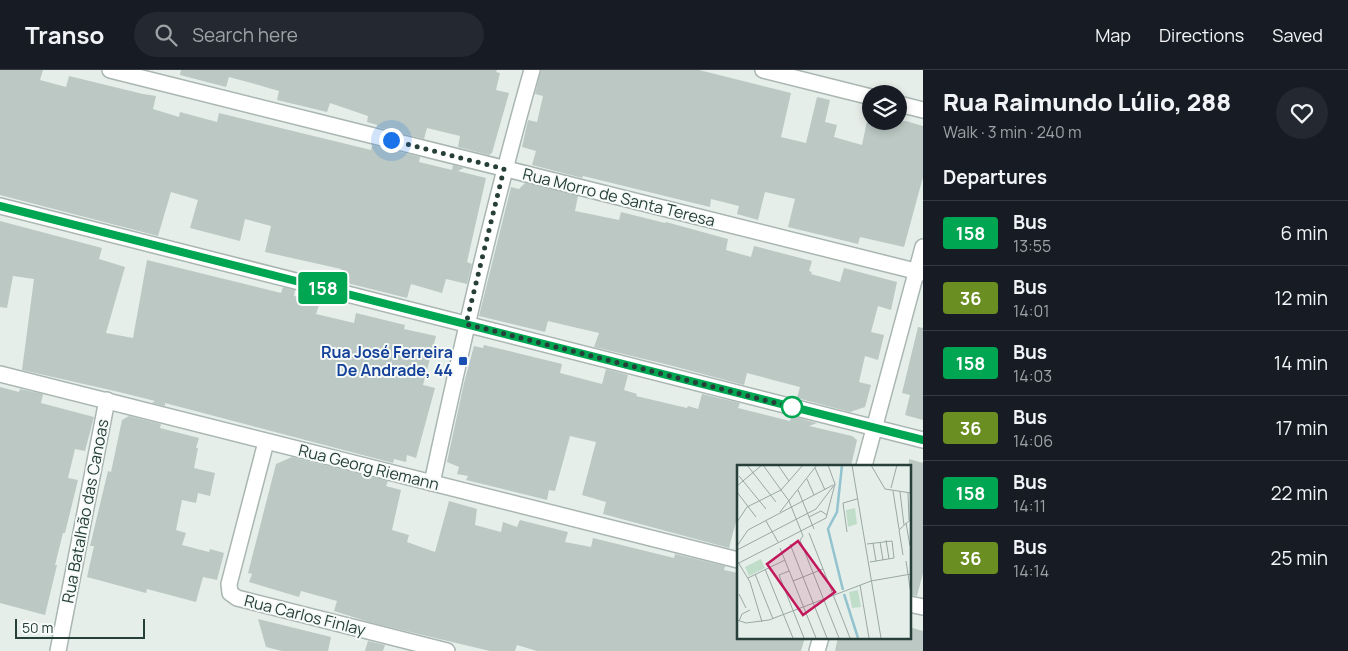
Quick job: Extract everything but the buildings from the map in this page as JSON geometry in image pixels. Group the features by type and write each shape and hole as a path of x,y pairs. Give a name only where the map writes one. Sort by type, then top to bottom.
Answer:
{"street":[{"name":"Rua Morro de Santa Teresa","path":"110,70 920,272"},
{"path":"432,483 466,324 504,169 532,70"},
{"path":"763,70 862,95"},
{"path":"907,106 923,110"},
{"path":"0,206 923,440"},
{"path":"864,465 873,427 920,272 923,247"},
{"name":"Rua Georg Riemann","path":"0,374 737,560"},
{"name":"Rua Batalhão das Canoas","path":"58,651 107,400"},
{"name":"Rua Carlos Finlay","path":"266,442 229,584 230,593 237,598 446,651"},
{"path":"817,651 821,638"}],"bus line":[{"name":"158","path":"0,206 923,440"}],"place":[{"name":"Rua José Ferreira De Andrade, 44","path":"463,361"}],"route":[{"path":"391,140 504,169 466,324 796,408 792,407"}]}
